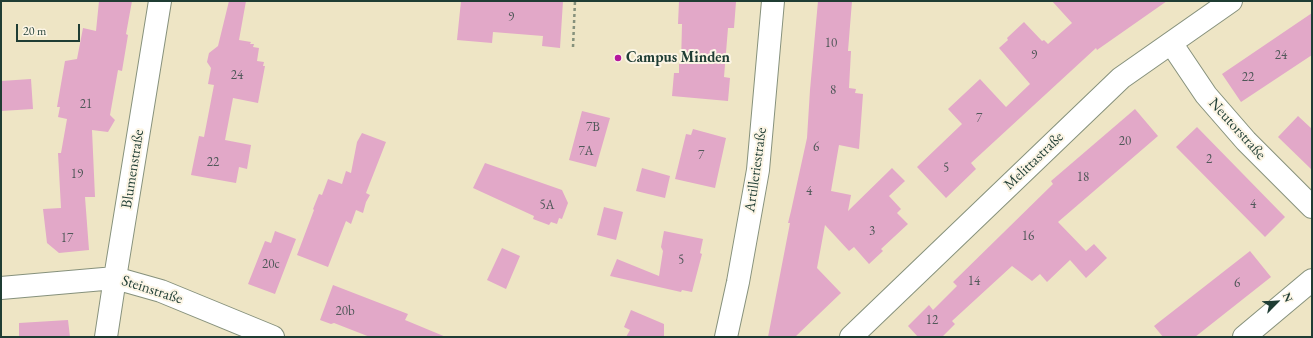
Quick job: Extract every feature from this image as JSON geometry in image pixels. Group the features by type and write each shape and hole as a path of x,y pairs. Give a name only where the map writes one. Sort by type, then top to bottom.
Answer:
{"street":[{"name":"Blumenstraße","path":"106,337 160,1"},
{"name":"Artilleriestraße","path":"726,337 738,282 758,170 773,1"},
{"name":"Melittastraße","path":"850,337 1121,78 1231,1"},
{"name":"Neutorstraße","path":"1171,43 1206,95 1246,141 1312,207"},
{"name":"Steinstraße","path":"1,288 115,278 161,290 273,337"},
{"path":"1244,337 1312,280"}],"path":[{"path":"573,47 575,1"}],"building":[{"path":"99,1 132,1 126,34 128,35 122,71 118,70 110,115 115,120 108,132 92,130 95,197 85,197 89,250 59,253 47,243 43,209 61,208 58,153 61,153 67,119 58,117 60,107 57,107 65,61 77,59 83,28 96,31"},
{"path":"229,1 246,1 239,40 251,42 250,44 254,44 253,47 259,48 257,61 264,62 263,66 265,66 258,103 233,98 225,140 251,145 247,169 239,167 236,183 191,175 199,136 204,137 214,85 208,84 211,68 207,62 209,53 218,46"},
{"path":"461,1 563,1 560,48 542,46 543,36 493,32 492,43 457,40"},
{"path":"679,1 736,2 734,28 728,28 724,77 730,78 728,101 672,96 674,73 679,73 679,64 681,64 682,24 678,24"},
{"path":"818,1 852,1 848,51 851,51 849,88 856,89 855,93 863,94 859,149 839,145 831,191 851,195 848,211 892,168 905,181 889,196 901,209 897,213 908,224 881,249 883,251 869,264 854,247 849,251 825,225 817,268 841,293 795,337 768,337 790,223 788,223 807,138"},
{"path":"1052,1 1167,1 1097,50 1096,48 971,163 976,169 946,198 917,167 962,124 948,109 980,79 1006,107 1030,84 999,48 1024,22 1042,41 1044,40 1048,44 1072,23"},
{"path":"1312,13 1312,55 1241,102 1222,74"},
{"path":"31,79 33,109 1,111 1,81"},
{"path":"1135,109 1158,136 1058,222 1086,251 1094,244 1107,258 1086,278 1070,260 1047,282 1040,274 1032,281 1012,266 952,321 955,324 942,337 918,337 908,326 929,305 933,310 957,286 953,282 1053,184 1051,181"},
{"path":"582,111 610,118 596,167 569,160"},
{"path":"1298,116 1312,129 1312,170 1278,137"},
{"path":"1197,127 1285,217 1265,237 1176,147"},
{"path":"693,129 726,138 715,188 675,179 686,134 691,135"},
{"path":"362,133 386,142 366,193 370,195 363,213 356,210 351,224 346,221 328,267 297,255 319,194 322,195 328,179 342,184 346,171 351,173 357,142"},
{"path":"485,163 562,190 568,203 562,219 559,218 557,224 551,222 549,225 533,219 534,216 473,188"},
{"path":"642,168 670,176 665,198 636,191"},
{"path":"604,207 623,212 616,240 597,235"},
{"path":"275,231 296,239 275,294 248,284 265,241 271,243"},
{"path":"664,231 703,239 700,253 702,254 692,292 682,290 681,292 610,276 617,259 659,276 663,251 661,247"},
{"path":"502,248 520,256 506,289 487,280"},
{"path":"1250,251 1271,277 1195,337 1163,337 1154,326"},
{"path":"333,285 408,314 405,320 446,337 370,337 334,323 331,324 320,320"},
{"path":"631,310 664,324 664,337 626,337 630,330 624,327"},
{"path":"68,320 70,337 19,337 19,323"}],"place":[{"name":"Campus Minden","path":"618,58"}]}
